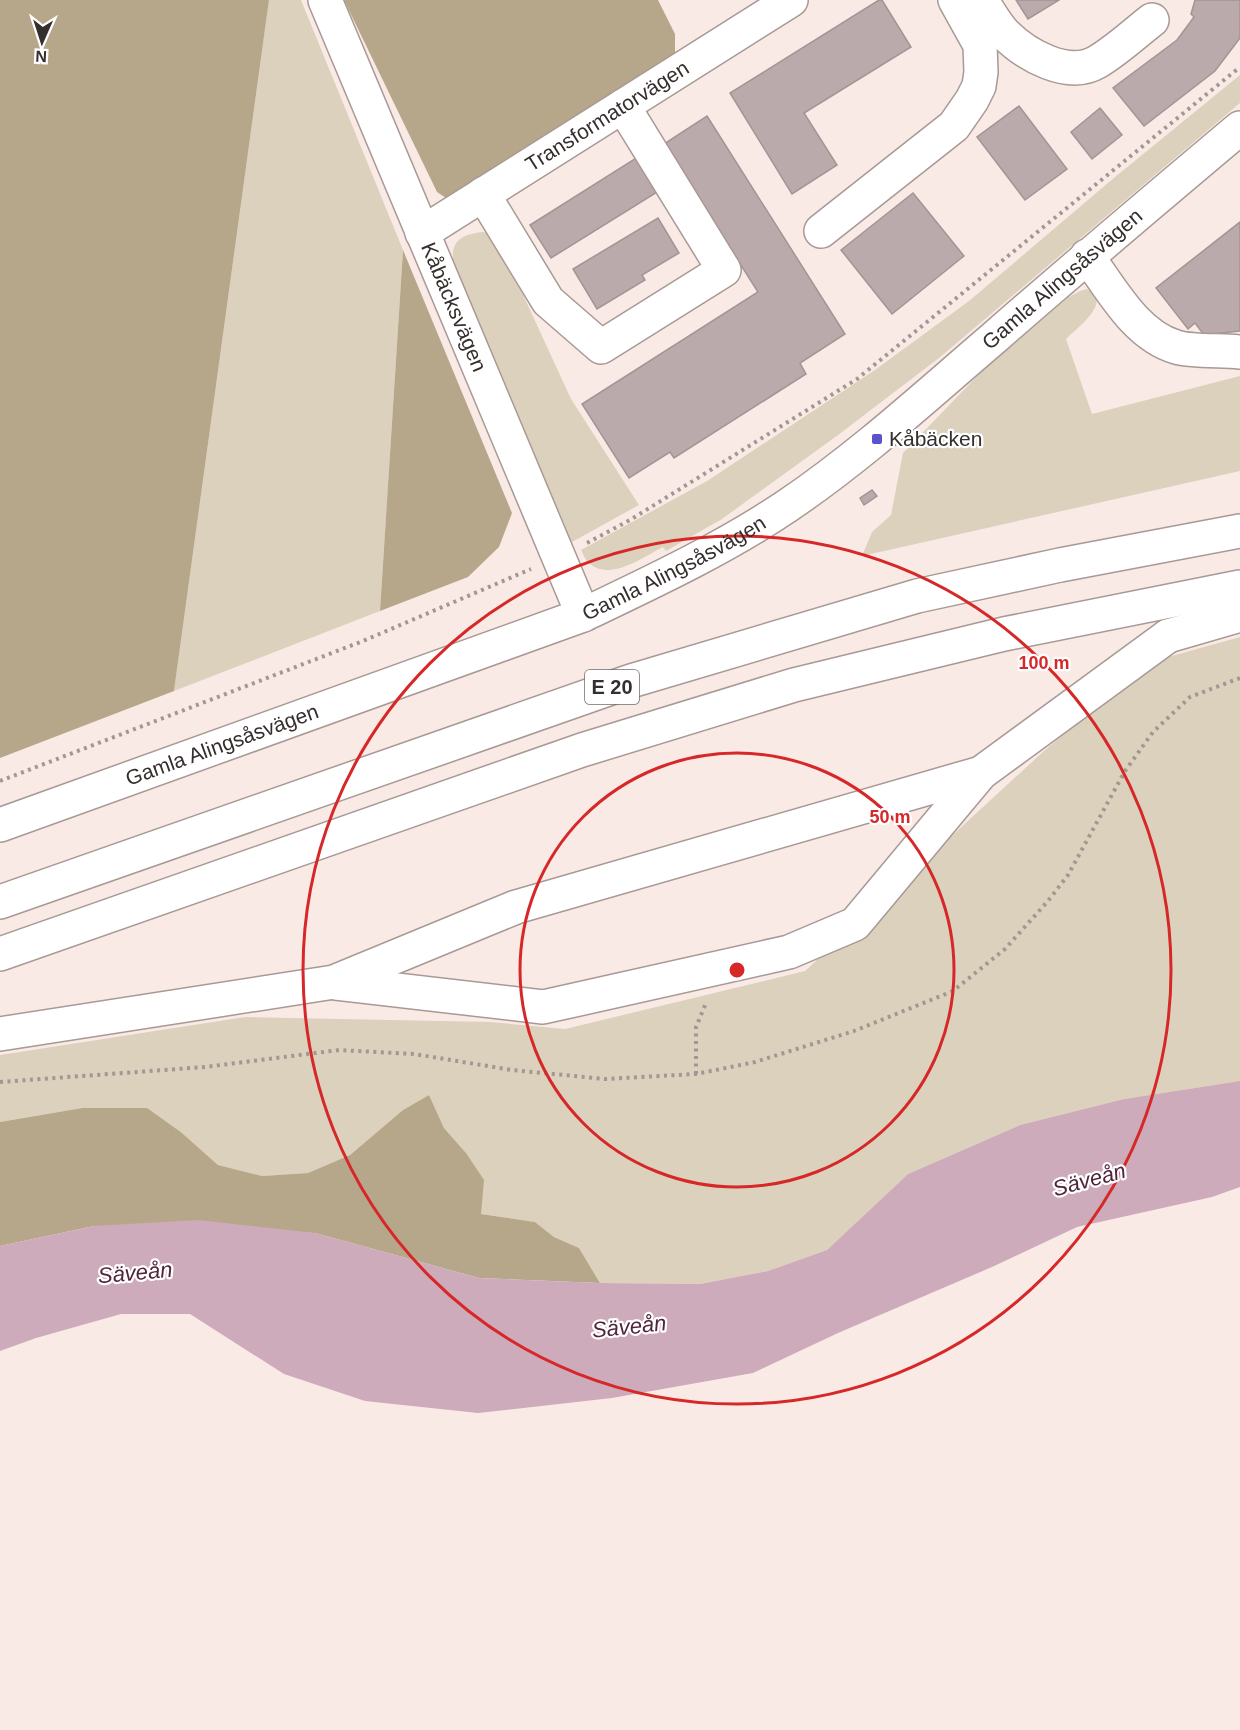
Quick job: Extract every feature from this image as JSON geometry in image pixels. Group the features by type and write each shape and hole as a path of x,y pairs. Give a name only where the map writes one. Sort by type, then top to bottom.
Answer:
{"main road":[{"name":"Kåbäcksvägen","path":"325,0 583,615"},
{"name":"Transformatorvägen","path":"422,233 791,0"},
{"path":"821,231 954,126 972,100 979,86 980,45 955,0"},
{"path":"981,0 1004,33 1025,50 1064,67 1096,63 1152,20"},
{"path":"483,194 548,301 601,347 724,270 623,106"},
{"name":"Gamla Alingsåsvägen","path":"0,825 583,615 669,574 787,506 877,439 1087,256 1240,128"},
{"path":"1087,256 1133,318 1153,337 1176,347 1240,352"},
{"name":"E 20","path":"0,902 631,681 917,596 1060,565 1240,531"},
{"name":"E 20","path":"0,954 582,750 794,685 1004,634 1240,587"},
{"path":"334,982 543,1007 789,952 855,924 981,773 1168,636 1240,615"},
{"path":"0,1035 334,982 516,907 981,773"}],"path":[{"path":"0,781 363,640 559,558 630,520 856,379 1240,67"},
{"path":"696,1074 696,1027 723,967"}],"shaded area":[{"path":"0,0 269,0 174,691 0,758"},
{"path":"269,0 301,0 403,250 380,611 174,691"},
{"path":"344,0 658,0 675,34 675,53 449,200 437,192"},
{"path":"1240,75 1240,103 939,358 838,435 722,519 666,551 663,547 636,562 616,569 596,568 586,560 581,550 707,481 875,370 969,301"},
{"path":"484,232 497,238 571,399 639,505 572,542 454,267 453,251 458,241 468,235"},
{"path":"403,250 512,513 499,547 468,577 380,611"},
{"path":"1087,289 1094,294 1097,300 1095,307 1085,322 1066,339 1092,414 1240,376 1240,471 862,556 872,532 891,515 903,453 983,370 1069,297"},
{"path":"1240,637 1240,1081 1124,1099 1020,1125 908,1174 827,1250 768,1271 700,1284 600,1283 579,1248 554,1237 535,1222 481,1214 466,1153 444,1128 429,1095 403,1110 350,1155 308,1173 262,1176 218,1165 182,1133 82,1108 0,1122 0,1055 245,1017 490,1022 565,1029 805,971 1045,750 1150,662"},
{"path":"429,1095 444,1128 466,1153 484,1180 481,1214 535,1222 554,1237 579,1248 600,1283 479,1278 315,1233 94,1226 0,1246 0,1122 82,1108 147,1108 182,1133 218,1165 262,1176 308,1173 350,1155 403,1110"}],"water":[{"name":"Säveån","path":"1240,1081 1240,1187 1212,1197 1077,1227 753,1373 612,1398 478,1413 365,1401 284,1374 190,1314 121,1314 36,1338 0,1351 0,1246 94,1226 198,1220 315,1233 479,1278 700,1284 768,1271 827,1250 908,1174 1020,1125 1124,1099"}],"building":[{"path":"882,0 911,47 804,113 837,165 792,194 730,93"},
{"path":"1016,0 1059,0 1028,19"},
{"path":"1195,0 1240,0 1240,38 1215,71 1144,126 1113,88 1177,40 1194,17 1191,14"},
{"path":"1019,106 1067,169 1025,200 977,137"},
{"path":"1100,108 1122,135 1092,159 1071,132"},
{"path":"707,116 845,334 800,363 806,374 674,458 670,452 629,478 582,404 758,292 664,144"},
{"path":"641,155 662,189 551,258 530,225"},
{"path":"913,193 964,256 892,314 841,250"},
{"path":"658,218 679,253 642,275 645,280 597,309 573,269"},
{"path":"1240,222 1240,331 1204,335 1195,323 1188,329 1156,288"},
{"path":"872,490 877,496 864,505 860,498"}],"place":[{"name":"Kåbäcken","path":"877,439"}]}
